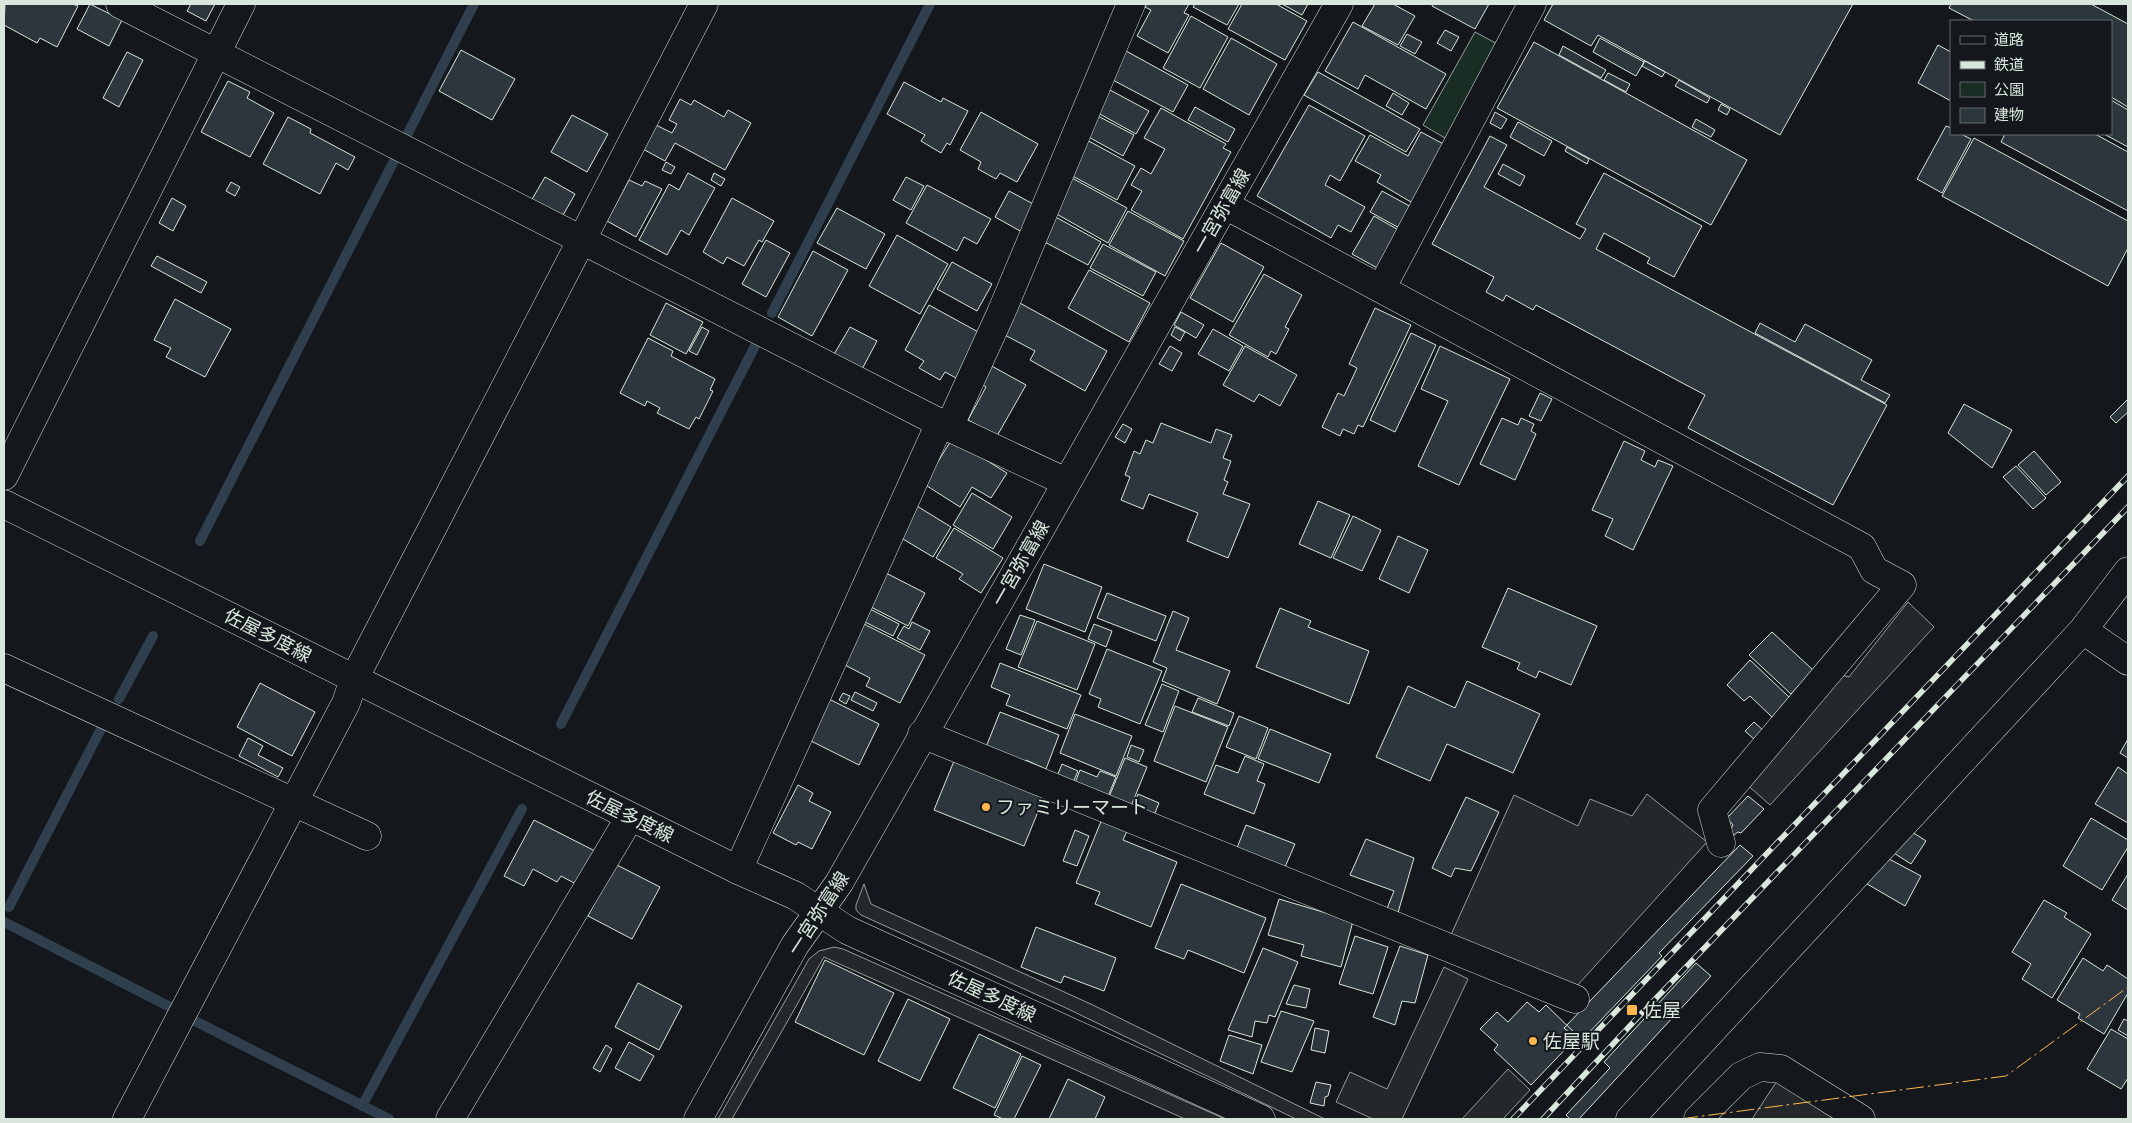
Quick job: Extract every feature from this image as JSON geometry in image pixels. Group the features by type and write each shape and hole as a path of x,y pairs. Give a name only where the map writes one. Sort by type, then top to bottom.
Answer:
{"street":[{"path":"120,4 944,425 1066,482"},
{"path":"4,476 241,4"},
{"path":"127,1119 346,702 354,679 704,4"},
{"path":"738,870 944,425 1001,313 1131,4"},
{"name":"一宮弥富線","path":"698,1119 795,944 839,883 1338,4"},
{"path":"1381,289 1532,4"},
{"path":"1225,205 1862,547 1874,570 1902,585 1712,810 1721,843"},
{"name":"佐屋多度線","path":"4,504 630,817 796,896 847,930 1261,1119"},
{"path":"1630,1119 2082,630 2128,571"},
{"path":"2082,630 2128,661"},
{"path":"4,668 367,836"},
{"path":"922,734 1575,999"},
{"path":"450,1119 630,817"},
{"path":"1698,1119 1741,1076 1760,1067 1781,1069 1861,1119"}],"green space":[{"path":"1475,32 1503,47 1450,141 1423,125"}],"shaded area":[{"path":"1908,602 1934,627 1770,805 1743,781 1839,674 1849,677"},
{"path":"1647,794 1707,842 1576,987 1450,937 1514,795 1578,826 1590,799 1632,816"},
{"path":"864,884 871,904 1095,1006 1325,1119 1296,1119 1064,1007 861,915 856,910 856,905"},
{"path":"834,947 843,949 1225,1119 1185,1119 824,957 732,1119 718,1119 809,959 819,951"},
{"path":"1444,967 1468,979 1402,1119 1373,1119 1336,1102 1350,1072 1387,1089"},
{"path":"1508,1069 1530,1090 1503,1119 1462,1119"},
{"path":"1777,1081 1834,1119 1752,1119"}],"building":[{"path":"5,4 73,4 78,6 57,47 40,38 37,43 4,25"},
{"path":"90,4 122,20 109,46 77,29"},
{"path":"191,4 215,4 206,21 187,11"},
{"path":"1147,4 1189,4 1184,13 1189,15 1168,53 1137,36 1151,10 1145,7"},
{"path":"1195,4 1239,4 1227,25 1193,7"},
{"path":"1242,4 1276,4 1307,21 1285,60 1228,29"},
{"path":"1282,4 1308,4 1302,15"},
{"path":"1375,4 1393,4 1415,16 1398,45 1362,26"},
{"path":"1433,4 1489,4 1475,29 1432,6"},
{"path":"1553,4 1853,4 1780,135 1598,35 1591,46 1544,20"},
{"path":"1951,4 2091,4 2128,24 2128,107 2112,98 2112,20 1972,20 1949,8"},
{"path":"1191,16 1228,37 1200,88 1163,68"},
{"path":"1353,22 1446,74 1426,109 1365,75 1358,89 1325,71"},
{"path":"1445,30 1459,37 1451,51 1437,43"},
{"path":"1407,34 1422,42 1415,54 1400,46"},
{"path":"1231,38 1277,64 1249,115 1203,89"},
{"path":"1600,38 1644,62 1636,76 1593,52"},
{"path":"1534,42 1747,160 1711,225 1497,108"},
{"path":"1938,45 1950,51 1950,100 1918,83"},
{"path":"1563,46 1606,70 1601,78 1559,55"},
{"path":"461,50 515,79 492,120 439,91"},
{"path":"1126,51 1188,85 1173,112 1111,79"},
{"path":"127,52 143,60 119,107 103,98"},
{"path":"1645,61 1665,72 1662,77 1642,66"},
{"path":"1318,72 1420,129 1406,152 1304,95"},
{"path":"1608,73 1630,84 1626,92 1604,80"},
{"path":"1679,80 1710,98 1707,103 1675,86"},
{"path":"228,81 250,92 247,98 274,113 250,157 201,132"},
{"path":"904,82 941,102 943,98 968,111 950,145 947,143 941,153 921,141 925,135 887,114"},
{"path":"1110,90 1149,111 1136,134 1098,113"},
{"path":"1393,93 1409,103 1402,115 1386,106"},
{"path":"680,99 691,105 694,100 724,117 728,110 751,123 725,170 675,143 665,161 641,148 654,124 672,133 677,124 669,120"},
{"path":"2112,101 2128,110 2128,147 2106,135 2112,135"},
{"path":"1721,104 1730,109 1727,115 1718,110"},
{"path":"1309,105 1365,136 1340,181 1330,175 1325,185 1365,207 1351,232 1338,225 1331,238 1257,196"},
{"path":"1195,107 1235,129 1228,142 1188,120"},
{"path":"1161,108 1226,144 1223,148 1231,152 1183,239 1131,210 1142,191 1131,185 1141,168 1151,174 1165,149 1144,138"},
{"path":"981,112 1038,144 1017,182 1000,173 996,179 978,169 981,162 960,150"},
{"path":"1495,112 1507,119 1501,129 1490,123"},
{"path":"572,115 608,134 587,172 551,152"},
{"path":"1096,115 1134,135 1123,156 1085,135"},
{"path":"288,117 311,129 310,133 355,157 348,170 336,163 320,194 263,164"},
{"path":"1696,119 1715,130 1711,137 1692,127"},
{"path":"1518,122 1552,141 1544,156 1510,137"},
{"path":"1946,126 1950,128 1950,135 1963,135 1971,139 1942,193 1917,179"},
{"path":"1421,132 1449,147 1416,205 1377,182 1381,175 1355,161 1370,135 1408,156"},
{"path":"2004,135 2097,135 2128,152 2128,211 2001,142"},
{"path":"1490,136 1507,145 1484,187 1580,239 1586,229 1576,224 1604,173 1702,226 1674,277 1647,263 1650,258 1604,233 1596,249 1887,405 1833,505 1688,428 1705,395 1536,305 1533,310 1506,295 1503,301 1486,292 1494,277 1432,244"},
{"path":"1974,138 2128,221 2128,248 2108,286 1942,196"},
{"path":"1085,139 1135,166 1117,200 1067,173"},
{"path":"1567,147 1589,159 1587,164 1565,151"},
{"path":"666,162 675,167 671,174 662,170"},
{"path":"1503,164 1525,176 1520,186 1498,174"},
{"path":"688,173 715,188 689,235 681,230 667,255 639,240 669,184 679,190"},
{"path":"714,173 725,179 721,186 711,180"},
{"path":"545,177 575,194 562,217 531,201"},
{"path":"906,177 924,186 911,210 893,200"},
{"path":"1072,178 1127,208 1108,243 1053,212"},
{"path":"629,180 642,186 645,181 662,189 636,237 607,221"},
{"path":"231,182 240,187 235,196 226,191"},
{"path":"927,185 991,219 977,244 964,237 957,251 906,223"},
{"path":"1009,191 1037,206 1022,232 995,217"},
{"path":"1382,191 1415,209 1403,230 1370,212"},
{"path":"172,198 186,206 173,231 159,223"},
{"path":"732,198 774,221 762,242 759,240 744,266 727,257 723,264 703,252"},
{"path":"837,208 885,234 866,269 817,243"},
{"path":"1128,211 1184,241 1165,276 1109,245"},
{"path":"1052,215 1101,242 1088,265 1039,239"},
{"path":"1374,216 1402,232 1381,270 1352,254"},
{"path":"897,235 948,264 920,314 869,286"},
{"path":"766,240 790,253 766,297 742,284"},
{"path":"1221,243 1264,267 1233,322 1190,298"},
{"path":"1103,244 1156,272 1143,296 1090,268"},
{"path":"813,251 848,270 812,336 778,317"},
{"path":"157,256 207,282 201,293 151,266"},
{"path":"952,262 992,284 977,311 937,289"},
{"path":"1089,270 1150,303 1129,342 1068,308"},
{"path":"1264,274 1302,295 1285,327 1289,329 1276,354 1271,351 1268,357 1229,335"},
{"path":"175,299 231,329 205,377 166,357 171,348 154,340"},
{"path":"1018,302 1107,351 1085,391 1030,360 1035,351 1001,333"},
{"path":"666,303 703,322 686,354 650,335"},
{"path":"929,305 980,333 956,378 945,372 940,380 919,368 924,361 905,350"},
{"path":"1375,308 1411,325 1363,427 1358,425 1354,434 1343,429 1340,436 1322,427 1338,393 1344,396 1357,368 1349,364"},
{"path":"1181,312 1204,325 1196,338 1174,325"},
{"path":"1760,323 1795,342 1805,324 1872,360 1861,380 1890,395 1885,403 1755,333"},
{"path":"702,327 709,331 697,355 689,351"},
{"path":"850,327 877,341 861,371 833,356"},
{"path":"1175,327 1185,332 1180,341 1171,335"},
{"path":"1213,329 1243,346 1229,371 1198,354"},
{"path":"1411,333 1436,345 1395,432 1370,420"},
{"path":"648,338 673,351 671,356 715,379 710,390 713,391 699,419 696,417 689,429 657,413 660,408 647,401 645,406 620,393"},
{"path":"1170,346 1182,353 1172,371 1159,364"},
{"path":"1245,346 1297,375 1280,406 1259,394 1254,402 1223,385"},
{"path":"1440,346 1510,379 1459,485 1418,466 1448,401 1421,389"},
{"path":"988,364 1026,385 997,436 968,420 986,387 978,382"},
{"path":"1540,393 1552,399 1541,421 1529,416"},
{"path":"2128,399 2128,412 2116,423 2110,417"},
{"path":"1964,404 2012,430 1992,468 1948,433"},
{"path":"1502,418 1518,425 1521,418 1534,424 1531,431 1536,434 1515,480 1480,464"},
{"path":"1161,423 1211,443 1216,429 1232,435 1223,458 1231,461 1224,480 1228,482 1223,494 1250,504 1228,558 1187,541 1198,513 1149,494 1143,509 1121,500 1130,477 1125,475 1134,451 1140,454 1146,440 1153,443"},
{"path":"1123,424 1132,429 1125,443 1115,437"},
{"path":"952,439 1007,473 991,498 972,487 960,507 924,484"},
{"path":"1624,441 1645,451 1641,460 1655,467 1658,460 1673,466 1633,550 1605,536 1613,519 1592,510"},
{"path":"2034,451 2061,482 2046,495 2018,465"},
{"path":"2016,466 2046,498 2033,509 2003,477"},
{"path":"972,493 1012,517 993,549 953,525"},
{"path":"1318,501 1350,515 1331,558 1299,544"},
{"path":"917,506 951,527 933,557 898,536"},
{"path":"1353,516 1381,530 1362,571 1333,558"},
{"path":"954,528 1003,558 981,593 959,579 963,574 936,558"},
{"path":"1398,536 1428,550 1409,593 1379,579"},
{"path":"1044,564 1102,587 1085,632 1026,609"},
{"path":"886,573 925,593 908,626 869,606"},
{"path":"1508,588 1597,626 1571,685 1539,671 1536,678 1517,669 1520,663 1482,647"},
{"path":"1107,593 1166,616 1156,641 1097,618"},
{"path":"868,608 899,624 893,636 861,620"},
{"path":"1280,608 1311,621 1308,627 1369,651 1349,704 1256,667"},
{"path":"1173,611 1189,618 1176,650 1230,671 1217,704 1162,681 1167,668 1153,662"},
{"path":"1020,615 1035,620 1021,655 1006,649"},
{"path":"1037,621 1095,644 1077,690 1018,667"},
{"path":"912,622 930,631 920,650 897,638 904,626 909,629"},
{"path":"862,623 925,655 900,703 866,686 870,678 841,663"},
{"path":"1094,624 1112,631 1106,647 1088,639"},
{"path":"1772,632 1813,670 1791,694 1749,655"},
{"path":"1107,649 1162,671 1140,724 1098,707 1101,699 1089,694"},
{"path":"1750,660 1790,698 1772,717 1750,696 1744,701 1727,685"},
{"path":"1000,663 1081,695 1067,729 1006,705 1010,695 991,687"},
{"path":"1467,681 1540,714 1513,773 1447,744 1430,781 1376,757 1408,686 1455,708"},
{"path":"260,683 315,712 292,756 237,727"},
{"path":"1162,684 1179,691 1163,732 1145,725"},
{"path":"855,692 877,703 873,711 851,700"},
{"path":"843,693 850,696 846,704 839,700"},
{"path":"827,698 879,724 859,765 807,739"},
{"path":"1198,698 1234,713 1229,726 1192,712"},
{"path":"1175,706 1228,727 1206,782 1154,761"},
{"path":"1000,712 1059,735 1046,769 1026,760 1024,768 984,752"},
{"path":"1075,714 1132,736 1116,776 1060,753"},
{"path":"1239,716 1268,728 1256,759 1226,747"},
{"path":"1754,722 1764,731 1755,740 1745,731"},
{"path":"1270,729 1331,754 1319,783 1258,759"},
{"path":"248,738 263,746 258,755 283,768 278,777 239,756"},
{"path":"2128,739 2128,758 2120,753"},
{"path":"1131,745 1144,750 1139,762 1127,757"},
{"path":"1245,756 1264,764 1257,781 1265,784 1254,814 1204,794 1216,765 1238,773"},
{"path":"1125,758 1147,767 1129,811 1107,802"},
{"path":"954,761 1044,797 1024,846 934,810"},
{"path":"1062,764 1078,771 1071,787 1055,781"},
{"path":"2118,767 2128,774 2128,823 2095,804"},
{"path":"1080,770 1097,777 1100,771 1116,777 1106,801 1073,788"},
{"path":"798,785 813,793 809,801 831,812 812,849 798,842 796,845 773,833"},
{"path":"1138,794 1159,803 1152,820 1131,812"},
{"path":"1748,796 1764,809 1741,833 1738,832 1734,835 1730,831 1733,825 1727,818"},
{"path":"1466,797 1499,812 1471,871 1455,868 1451,877 1432,868"},
{"path":"2091,818 2128,840 2128,847 2102,890 2063,866"},
{"path":"1102,819 1128,829 1123,840 1177,862 1151,927 1095,904 1100,892 1076,883"},
{"path":"534,820 595,851 578,885 561,876 557,882 533,869 524,886 504,876"},
{"path":"1246,825 1295,844 1285,867 1237,848"},
{"path":"1075,830 1089,836 1077,866 1063,861"},
{"path":"1909,830 1926,841 1911,864 1894,853"},
{"path":"1366,839 1414,858 1397,916 1386,911 1394,891 1350,875"},
{"path":"1740,845 1753,856 1659,953 1662,956 1580,1042 1564,1028"},
{"path":"1884,858 1921,876 1905,906 1862,881"},
{"path":"615,864 660,887 632,939 588,916"},
{"path":"2128,874 2128,910 2112,900"},
{"path":"1181,884 1266,918 1244,973 1188,950 1184,959 1155,948"},
{"path":"1279,899 1353,921 1341,967 1301,956 1304,945 1268,935"},
{"path":"2044,900 2067,913 2064,917 2091,934 2052,998 2022,979 2031,964 2012,952"},
{"path":"1036,927 1116,958 1104,991 1064,976 1061,983 1021,967"},
{"path":"1355,936 1388,947 1373,994 1339,984"},
{"path":"1400,946 1428,955 1415,1003 1402,1001 1395,1025 1373,1017"},
{"path":"1263,948 1298,962 1275,1017 1269,1015 1267,1023 1255,1021 1252,1037 1228,1030"},
{"path":"2083,958 2103,971 2107,965 2128,979 2128,993 2104,1034 2078,1018 2080,1014 2057,1000"},
{"path":"825,960 894,993 864,1055 795,1022"},
{"path":"1696,963 1711,976 1579,1119 1570,1119 1566,1115 1610,1068 1604,1062"},
{"path":"638,983 682,1006 659,1050 615,1027"},
{"path":"1294,985 1310,989 1306,1008 1286,1004"},
{"path":"908,999 950,1019 920,1081 878,1061"},
{"name":"佐屋駅","path":"1527,1002 1539,1012 1546,1005 1578,1036 1531,1085 1494,1050 1498,1045 1480,1029 1497,1012 1508,1022"},
{"path":"1281,1011 1314,1021 1292,1072 1261,1062"},
{"path":"2124,1019 2128,1021 2128,1036 2118,1030"},
{"path":"1315,1028 1329,1031 1325,1053 1311,1050"},
{"path":"2111,1029 2128,1039 2128,1078 2121,1089 2087,1069"},
{"path":"979,1034 1021,1054 995,1108 953,1088"},
{"path":"1229,1035 1262,1045 1253,1074 1220,1061"},
{"path":"629,1042 654,1056 640,1081 615,1068"},
{"path":"606,1045 612,1049 600,1072 593,1068"},
{"path":"1022,1056 1041,1065 1014,1119 1003,1119 994,1115"},
{"path":"1068,1079 1105,1097 1095,1119 1049,1119"},
{"path":"1316,1082 1331,1085 1328,1096 1325,1097 1324,1106 1310,1103"}],"waterway":[{"path":"406,137 474,4"},
{"path":"772,313 930,4"},
{"path":"200,541 394,161"},
{"path":"561,724 755,346"},
{"path":"119,699 153,636"},
{"path":"9,907 102,727"},
{"path":"362,1106 522,809"},
{"path":"4,922 176,1010"},
{"path":"195,1021 389,1119"}],"railway":[{"path":"1513,1119 2128,476"},
{"path":"1543,1119 1640,1015 2128,507"}],"power":[{"path":"1680,1119 2006,1076 2128,987"}],"place":[{"name":"ファミリーマート","path":"986,807"},
{"name":"佐屋","path":"1632,1010"},
{"name":"佐屋駅","path":"1533,1041"}]}
